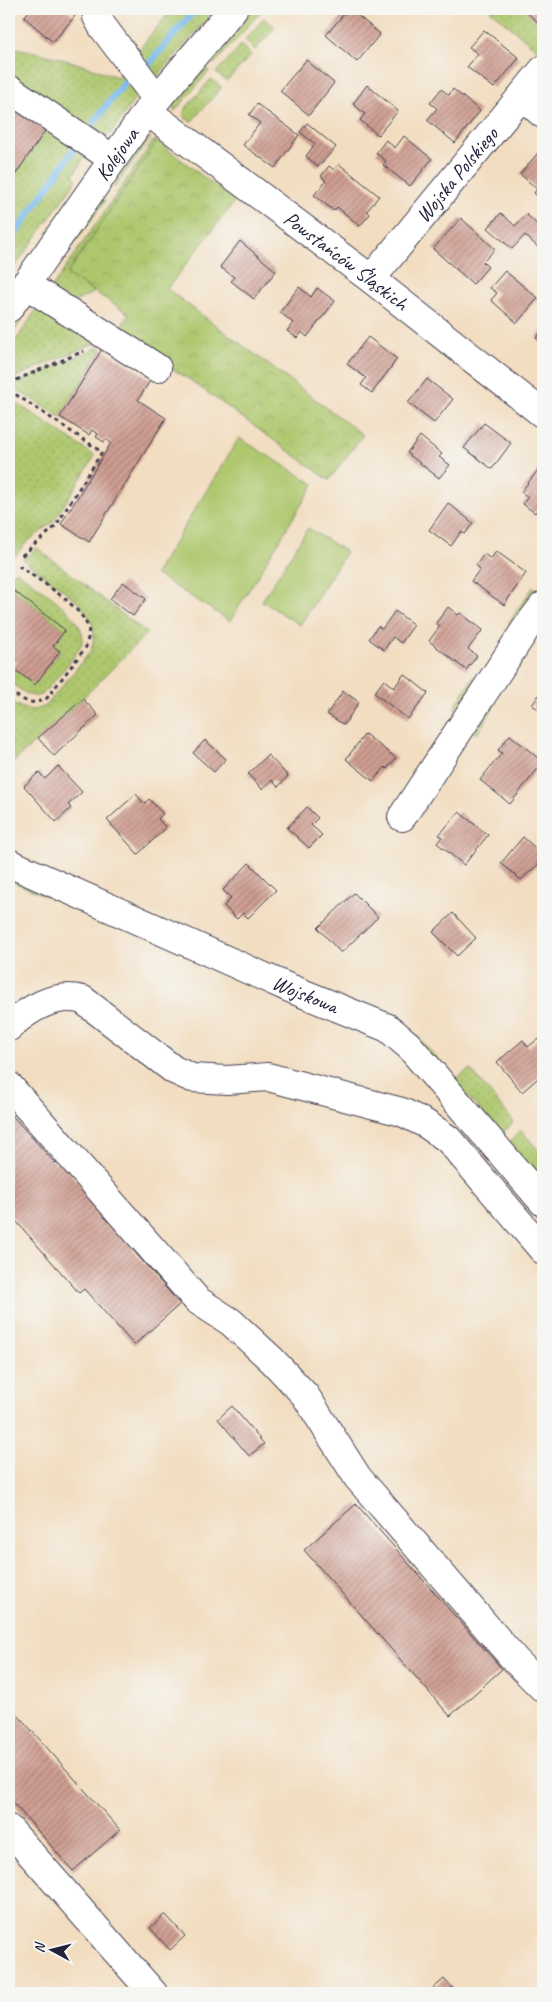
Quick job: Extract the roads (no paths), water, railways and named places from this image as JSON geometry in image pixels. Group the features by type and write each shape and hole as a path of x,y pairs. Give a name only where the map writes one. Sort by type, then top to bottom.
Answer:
{"street":[{"name":"Powstańców Śląskich","path":"97,9 97,17 102,26 152,105 543,414"},
{"name":"Kolejowa","path":"9,308 152,105 233,9"},
{"name":"Wojska Polskiego","path":"371,279 543,70"},
{"path":"11,90 113,159"},
{"path":"522,96 543,114"},
{"path":"25,284 158,368"},
{"path":"402,817 527,627 543,606"},
{"name":"Wojskowa","path":"9,863 287,987 388,1028 409,1046 543,1202"},
{"path":"9,1027 21,1015 51,1000 71,996 83,1000 174,1070 192,1078 227,1080 268,1076 402,1112 426,1124 448,1139 543,1250"},
{"path":"9,1086 197,1300 231,1322 272,1360 305,1395 358,1478 516,1661 543,1688"},
{"path":"9,1828 153,1993"}],"waterway":[{"path":"148,65 196,9"},
{"path":"94,122 125,82"},
{"path":"9,243 77,145"}]}
